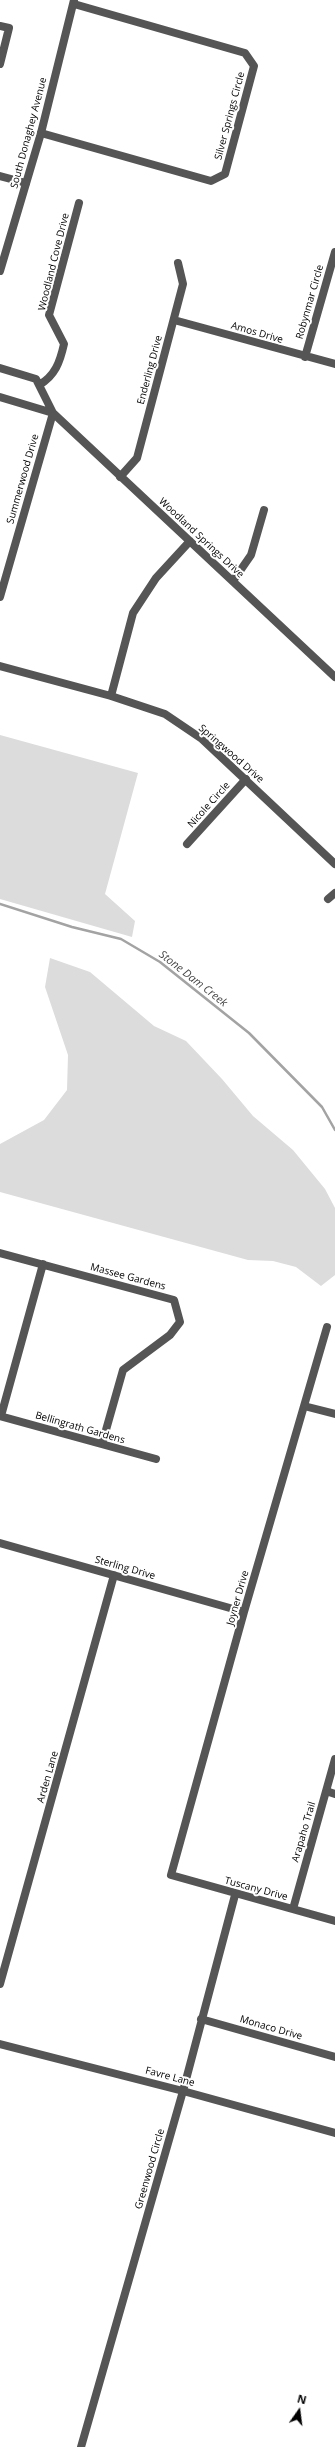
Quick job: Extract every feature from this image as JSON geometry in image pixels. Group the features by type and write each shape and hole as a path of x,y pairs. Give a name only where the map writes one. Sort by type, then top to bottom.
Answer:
{"street":[{"name":"South Donaghey Avenue","path":"0,271 41,133 74,2"},
{"name":"Silver Springs Circle","path":"41,133 211,181 225,174 254,66 245,53 74,2"},
{"path":"0,26 9,28 0,64"},
{"path":"0,176 26,183"},
{"name":"Woodland Cove Drive","path":"39,385 49,380 59,364 64,344 49,315 79,203"},
{"name":"Robynmar Circle","path":"305,357 335,252"},
{"name":"Enderling Drive","path":"120,477 137,458 183,284 178,263"},
{"name":"Amos Drive","path":"174,320 335,364"},
{"path":"0,368 36,379 39,385"},
{"name":"Woodland Springs Drive","path":"39,385 53,413 335,677"},
{"name":"Woodland Springs Drive","path":"0,397 53,413"},
{"name":"Summerwood Drive","path":"0,597 53,413"},
{"path":"233,581 251,555 264,510"},
{"path":"111,696 133,613 156,578 190,541"},
{"name":"Springwood Drive","path":"0,666 111,696 165,714 202,739 335,864"},
{"name":"Nicole Circle","path":"187,844 246,779"},
{"path":"328,899 335,893"},
{"name":"Massee Gardens","path":"0,1252 174,1300 180,1322 170,1335 123,1370 102,1444"},
{"path":"1,1416 43,1264"},
{"name":"Joyner Drive","path":"172,1875 244,1612 328,1327"},
{"path":"304,1406 335,1414"},
{"name":"Bellingrath Gardens","path":"1,1416 156,1459"},
{"name":"Sterling Drive","path":"0,1543 244,1612"},
{"name":"Arden Lane","path":"0,1984 114,1575"},
{"name":"Arapaho Trail","path":"293,1909 335,1759"},
{"path":"326,1791 335,1794"},
{"name":"Tuscany Drive","path":"172,1875 235,1895 335,1921"},
{"name":"Greenwood Circle","path":"81,2447 183,2090 235,1895"},
{"name":"Monaco Drive","path":"201,2019 335,2057"},
{"name":"Favre Lane","path":"0,2044 183,2090 335,2133"}],"shaded area":[{"path":"0,735 138,773 105,894 135,921 132,937 0,899"},
{"path":"50,958 90,972 154,1026 186,1041 222,1079 253,1116 293,1150 325,1189 335,1208 335,1275 321,1286 296,1267 273,1261 248,1260 0,1192 0,1144 44,1120 67,1090 68,1055 45,987"}],"waterway":[{"name":"Stone Dam Creek","path":"0,904 72,927 121,939 160,962 249,1033 322,1107 335,1130"}]}
